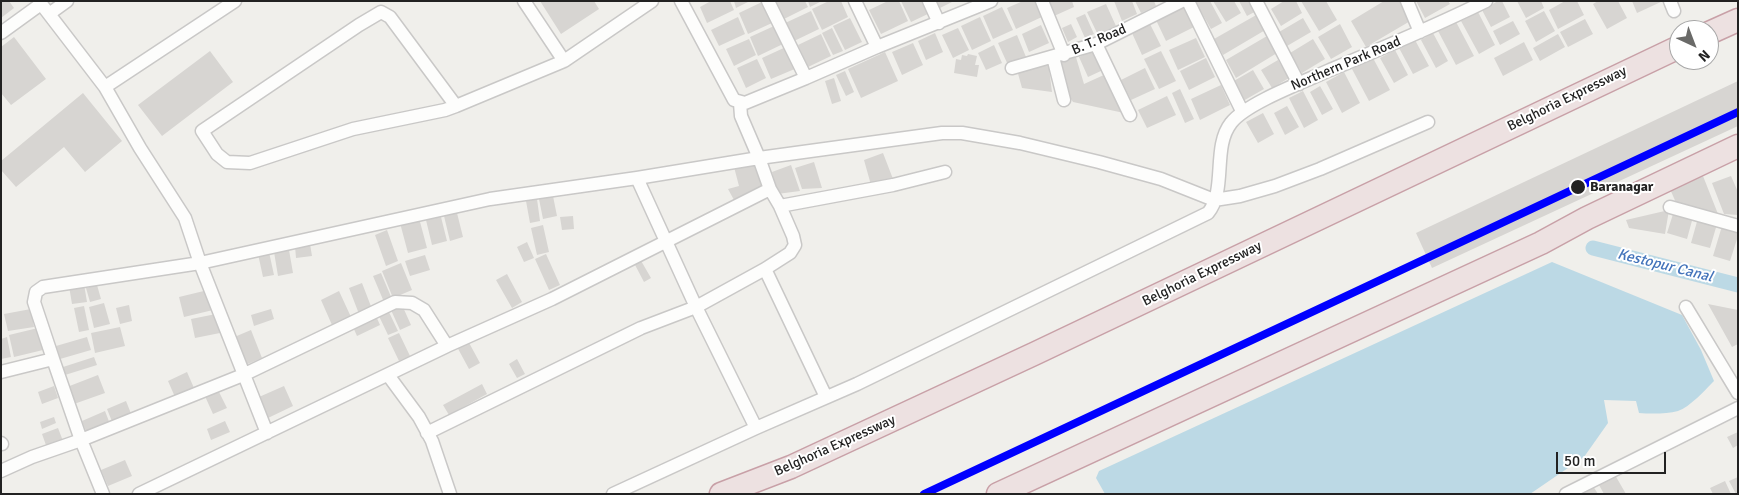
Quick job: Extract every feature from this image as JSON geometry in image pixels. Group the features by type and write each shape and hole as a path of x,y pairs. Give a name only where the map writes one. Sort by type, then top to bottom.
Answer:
{"highway":[{"path":"1719,29 1738,20"},
{"name":"Belghoria Expressway","path":"721,494 791,467 1027,358 1669,52"},
{"path":"998,494 1541,243 1588,218 1738,146"}],"street":[{"path":"1,34 43,6 66,1"},
{"path":"105,87 235,1"},
{"path":"524,1 564,62"},
{"path":"456,106 390,18 381,12 358,25 202,131 217,154 227,162 250,163 353,129 445,110 456,106 564,62 652,1"},
{"path":"681,1 730,94 734,100 740,103 745,103 991,1"},
{"path":"768,1 806,78"},
{"path":"855,1 877,47"},
{"path":"929,1 938,23"},
{"path":"1042,1 1059,56 1064,100"},
{"name":"B. T. Road","path":"1012,68 1096,44 1182,1"},
{"path":"1188,1 1242,112"},
{"path":"1256,1 1299,84"},
{"path":"1407,1 1420,32"},
{"name":"Northern Park Road","path":"1216,194 1224,133 1231,122 1242,112 1299,84 1420,32 1486,1"},
{"path":"43,6 105,87 140,148 185,218 200,263 267,433"},
{"path":"1096,44 1130,115"},
{"path":"427,432 469,414 641,328 696,307 766,269 790,253 795,245 793,236 780,206 770,189 741,116 740,103"},
{"path":"103,494 81,440 34,302 36,292 43,287 200,263 490,200 637,178 756,153 942,133 962,133 1020,143 1108,164 1216,194 1240,196 1275,186 1320,169 1428,122"},
{"path":"780,206 894,185 944,172"},
{"path":"637,178 696,307 756,428"},
{"path":"139,494 447,346 552,299 770,189"},
{"path":"613,494 857,384 1208,213 1213,207 1216,194"},
{"path":"1670,207 1738,226"},
{"path":"766,269 826,397"},
{"path":"1,471 32,457 81,440 243,375 394,302 412,303 424,310 447,346"},
{"path":"1686,307 1738,393"},
{"path":"1,372 53,359"},
{"path":"388,375 419,417 432,441 450,494"},
{"path":"1566,494 1738,408"}],"water":[{"path":"1552,262 1682,315 1701,350 1714,381 1687,406 1674,412 1659,414 1639,413 1636,401 1604,400 1608,423 1584,457 1530,494 1105,494 1096,478 1099,471"}],"building":[{"path":"1,1 9,1 14,8 1,18"},
{"path":"540,1 594,1 599,9 561,34"},
{"path":"711,1 730,1 734,10 707,23 700,7"},
{"path":"734,1 750,1 736,8"},
{"path":"773,1 805,1 808,7 780,21"},
{"path":"808,1 822,1 810,7"},
{"path":"829,1 841,1 848,17 822,30 812,9"},
{"path":"888,1 899,1 908,21 881,34 869,10"},
{"path":"901,1 926,1 932,12 911,22"},
{"path":"932,1 954,1 936,10"},
{"path":"1023,1 1037,1 1044,16 1016,29 1007,8"},
{"path":"1047,1 1072,1 1074,7 1054,16"},
{"path":"1114,1 1132,1 1137,14 1122,21"},
{"path":"1135,1 1154,1 1156,6 1141,13"},
{"path":"1195,1 1210,1 1222,23 1211,29"},
{"path":"1213,1 1234,1 1241,13 1226,22"},
{"path":"1239,1 1255,1 1260,9 1247,16"},
{"path":"1284,1 1296,1 1302,13 1281,26 1271,9"},
{"path":"1301,1 1326,1 1337,20 1319,31"},
{"path":"1384,1 1401,1 1412,20 1366,47 1351,21"},
{"path":"1416,1 1448,1 1450,4 1425,18"},
{"path":"1498,1 1502,1 1510,17 1491,27 1482,10"},
{"path":"1517,1 1541,1 1544,8 1526,18"},
{"path":"1565,1 1577,1 1584,15 1558,29 1549,10"},
{"path":"1598,1 1618,1 1627,18 1607,29 1593,4"},
{"path":"1632,1 1663,1 1637,13"},
{"path":"762,2 772,23 748,34 739,13"},
{"path":"1106,4 1116,26 1098,35 1087,12"},
{"path":"1002,7 1013,30 993,39 983,16"},
{"path":"1184,7 1194,27 1166,41 1156,20"},
{"path":"811,11 819,29 792,42 783,24"},
{"path":"1544,11 1555,31 1536,42 1525,21"},
{"path":"1478,12 1495,45 1479,54 1461,21"},
{"path":"1085,14 1094,34 1085,38 1076,18"},
{"path":"1258,14 1267,29 1223,55 1214,39"},
{"path":"738,17 745,34 719,46 711,30"},
{"path":"980,17 991,41 972,50 961,26"},
{"path":"850,18 862,42 845,50 833,26"},
{"path":"1303,18 1311,32 1287,46 1279,32"},
{"path":"1585,19 1593,34 1568,47 1560,32"},
{"path":"1455,20 1474,56 1456,65 1437,29"},
{"path":"1513,21 1520,34 1500,45 1493,31"},
{"path":"1071,24 1077,37 1068,42 1062,28"},
{"path":"1150,24 1161,46 1142,55 1132,33"},
{"path":"1340,24 1352,47 1331,59 1318,37"},
{"path":"1041,25 1049,43 1029,52 1022,34"},
{"path":"774,26 783,44 758,56 750,37"},
{"path":"832,28 843,51 833,55 822,33"},
{"path":"958,28 969,50 953,58 942,35"},
{"path":"935,33 943,52 926,60 918,41"},
{"path":"1433,33 1448,61 1436,68 1421,40"},
{"path":"821,34 831,56 808,67 798,45"},
{"path":"1558,34 1565,47 1540,61 1533,48"},
{"path":"1017,35 1026,57 1008,65 998,43"},
{"path":"1267,36 1277,53 1236,78 1226,60"},
{"path":"14,37 46,79 11,105 1,93 1,47"},
{"path":"1196,38 1205,57 1178,70 1169,50"},
{"path":"749,39 756,55 734,66 726,49"},
{"path":"1313,39 1325,59 1302,73 1290,53"},
{"path":"1415,40 1429,66 1413,74 1399,48"},
{"path":"1524,42 1533,60 1503,76 1494,58"},
{"path":"913,43 923,65 902,75 892,52"},
{"path":"994,45 1002,63 986,70 978,53"},
{"path":"788,46 797,68 771,79 762,58"},
{"path":"1094,50 1103,70 1088,77 1079,57"},
{"path":"1395,50 1408,75 1394,83 1380,58"},
{"path":"210,51 233,82 162,136 138,105"},
{"path":"1161,51 1176,81 1159,89 1144,59"},
{"path":"885,52 898,81 861,98 848,69"},
{"path":"968,54 977,56 975,65 979,65 977,77 954,73 956,59 961,60 962,55 967,56"},
{"path":"1075,54 1084,84 1106,74 1124,113 1073,102 1067,93 1061,59"},
{"path":"1206,58 1215,77 1189,90 1180,71"},
{"path":"1373,58 1390,90 1369,101 1352,69"},
{"path":"757,59 766,78 746,88 737,68"},
{"path":"1048,60 1052,92 1022,88 1017,70"},
{"path":"1278,60 1289,78 1272,88 1261,70"},
{"path":"1145,68 1155,89 1131,100 1121,80"},
{"path":"1253,70 1264,89 1243,101 1232,82"},
{"path":"845,71 854,92 846,96 836,75"},
{"path":"1344,72 1360,103 1342,113 1326,82"},
{"path":"834,78 841,101 832,104 825,81"},
{"name":"Baranagar","path":"1738,81 1738,126 1432,268 1416,233"},
{"path":"1221,85 1230,105 1200,120 1191,99"},
{"path":"1320,86 1333,109 1322,115 1310,92"},
{"path":"1180,89 1194,119 1185,123 1172,93"},
{"path":"1303,91 1318,120 1304,128 1289,98"},
{"path":"83,93 122,141 85,172 64,147 16,187 1,170 1,161"},
{"path":"1167,96 1176,115 1147,128 1138,110"},
{"path":"1287,106 1299,127 1285,135 1274,113"},
{"path":"1263,113 1274,134 1258,143 1246,122"},
{"path":"883,153 893,179 871,185 864,160"},
{"path":"757,160 765,187 734,200 728,189 739,186 734,167"},
{"path":"814,162 822,188 802,189 795,168"},
{"path":"791,165 800,191 777,194 772,172"},
{"path":"1703,176 1718,214 1677,205 1670,189"},
{"path":"1731,176 1738,192 1738,215 1724,214 1712,183"},
{"path":"553,196 557,216 543,219 539,199"},
{"path":"537,199 540,221 530,223 526,201"},
{"path":"1669,210 1665,234 1629,228 1626,220"},
{"path":"1674,211 1693,217 1687,239 1667,233"},
{"path":"457,213 463,237 450,241 444,216"},
{"path":"573,216 574,229 562,230 560,217"},
{"path":"441,217 447,241 432,245 426,220"},
{"path":"419,218 427,248 408,253 400,223"},
{"path":"1698,218 1717,224 1710,248 1691,243"},
{"path":"543,225 549,252 537,255 531,228"},
{"path":"1722,226 1738,231 1730,261 1713,256"},
{"path":"387,230 398,261 386,266 375,235"},
{"path":"527,242 534,258 524,262 517,247"},
{"path":"310,244 312,256 296,258 295,246"},
{"path":"289,250 293,273 278,276 274,252"},
{"path":"269,252 274,275 263,277 258,254"},
{"path":"546,254 560,285 549,290 535,259"},
{"path":"425,255 430,270 410,276 405,261"},
{"path":"640,259 651,278 644,282 634,263"},
{"path":"401,263 412,290 393,298 382,271"},
{"path":"381,273 392,299 384,302 373,276"},
{"path":"507,274 522,302 512,308 496,280"},
{"path":"362,283 372,309 359,314 349,288"},
{"path":"84,284 87,302 72,304 69,286"},
{"path":"97,285 101,299 90,302 86,288"},
{"path":"208,290 213,310 184,317 179,297"},
{"path":"339,291 351,317 332,325 321,300"},
{"path":"104,303 110,324 94,328 89,307"},
{"path":"1708,304 1738,310 1738,344 1732,347"},
{"path":"129,305 132,321 120,324 116,308"},
{"path":"402,305 411,325 400,330 391,310"},
{"path":"84,306 89,330 79,332 74,308"},
{"path":"31,309 34,327 8,331 4,314"},
{"path":"271,309 274,319 254,326 251,315"},
{"path":"388,310 398,331 388,335 378,314"},
{"path":"216,314 220,333 195,338 191,319"},
{"path":"376,316 380,325 357,336 353,327"},
{"path":"120,327 125,346 95,353 91,333"},
{"path":"38,328 43,350 14,357 9,335"},
{"path":"251,330 262,358 243,366 232,338"},
{"path":"399,333 410,356 399,361 388,338"},
{"path":"7,337 11,357 1,359 1,339"},
{"path":"87,337 91,350 60,359 56,346"},
{"path":"467,339 480,363 469,369 456,345"},
{"path":"94,357 97,365 65,375 63,367"},
{"path":"517,359 525,374 517,378 509,364"},
{"path":"187,372 194,388 175,397 168,381"},
{"path":"98,375 105,393 74,404 67,387"},
{"path":"482,384 487,394 449,415 443,405"},
{"path":"54,386 58,398 42,404 38,392"},
{"path":"284,386 293,406 268,418 259,397"},
{"path":"217,388 227,408 213,414 204,394"},
{"path":"126,401 132,416 113,424 107,409"},
{"path":"105,411 110,424 87,434 82,421"},
{"path":"54,417 56,423 42,429 40,422"},
{"path":"225,421 230,432 211,440 207,429"},
{"path":"58,428 63,441 47,448 42,434"},
{"path":"1738,432 1738,445 1733,448 1727,437"},
{"path":"125,460 132,476 108,486 101,470"},
{"path":"1615,475 1626,494 1604,494 1599,485"},
{"path":"1738,477 1738,494 1736,494 1729,481"},
{"path":"1725,481 1731,494 1713,494 1710,488"},
{"path":"1593,486 1598,494 1580,494"}],"waterway":[{"name":"Kestopur Canal","path":"1593,248 1738,285"}],"transit line":[{"path":"924,494 1738,112"}],"place":[{"name":"Baranagar","path":"1578,187"}]}
